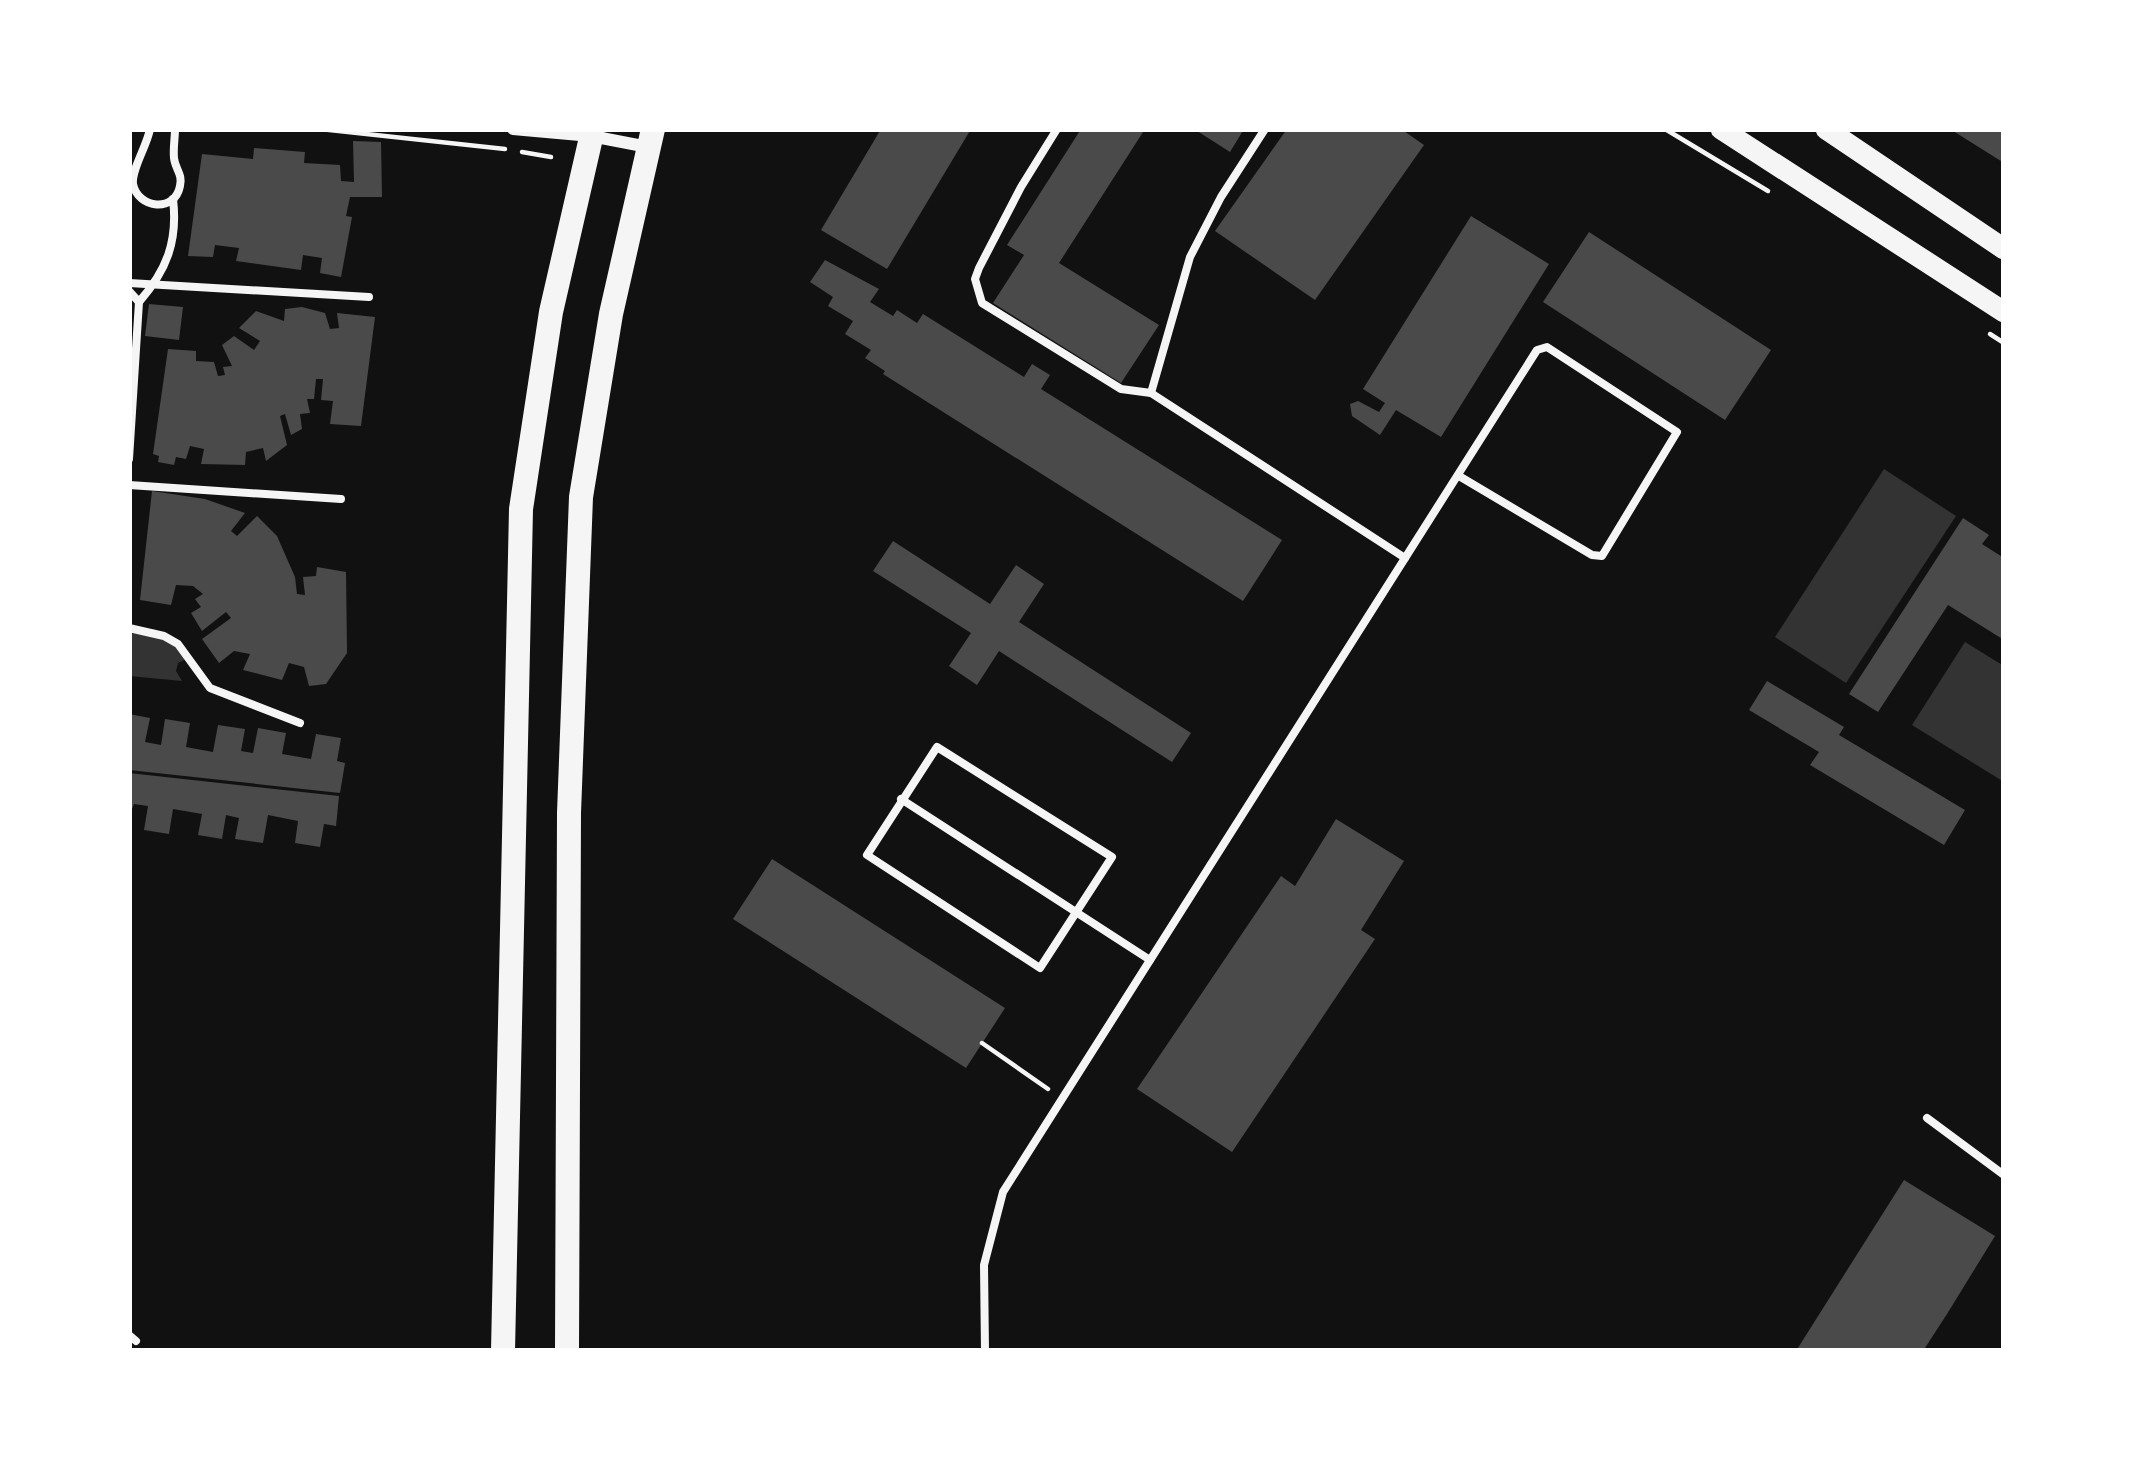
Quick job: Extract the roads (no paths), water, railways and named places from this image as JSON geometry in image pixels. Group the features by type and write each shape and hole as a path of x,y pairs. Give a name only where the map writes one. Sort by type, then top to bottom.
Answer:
{"main road":[{"path":"1721,129 2004,312"},
{"path":"1826,129 2004,249"},
{"path":"503,1351 521,508 551,312 592,133"},
{"path":"567,1351 569,813 581,497 611,314 651,138"}],"street":[{"path":"513,129 651,138"}],"lane":[{"path":"150,129 133,174 139,197 152,205 173,199"},
{"path":"129,459 140,302 155,284 177,234 173,199 181,175 174,163 176,129"},
{"path":"1057,129 979,268 976,290 982,303 1120,389 1151,393 1405,558"},
{"path":"1151,393 1190,257 1265,129"},
{"path":"129,207 139,197"},
{"path":"140,302 129,287 155,284 369,297"},
{"path":"985,1351 984,1264 1003,1192 1405,558 1542,347 1677,432 1601,556 1459,476"},
{"path":"129,485 341,499"},
{"path":"129,628 178,644 210,688 300,723"},
{"path":"937,747 1112,857 1040,968 867,855 901,800 937,747"},
{"path":"901,800 1150,960"},
{"path":"1927,1118 2004,1175"}]}
